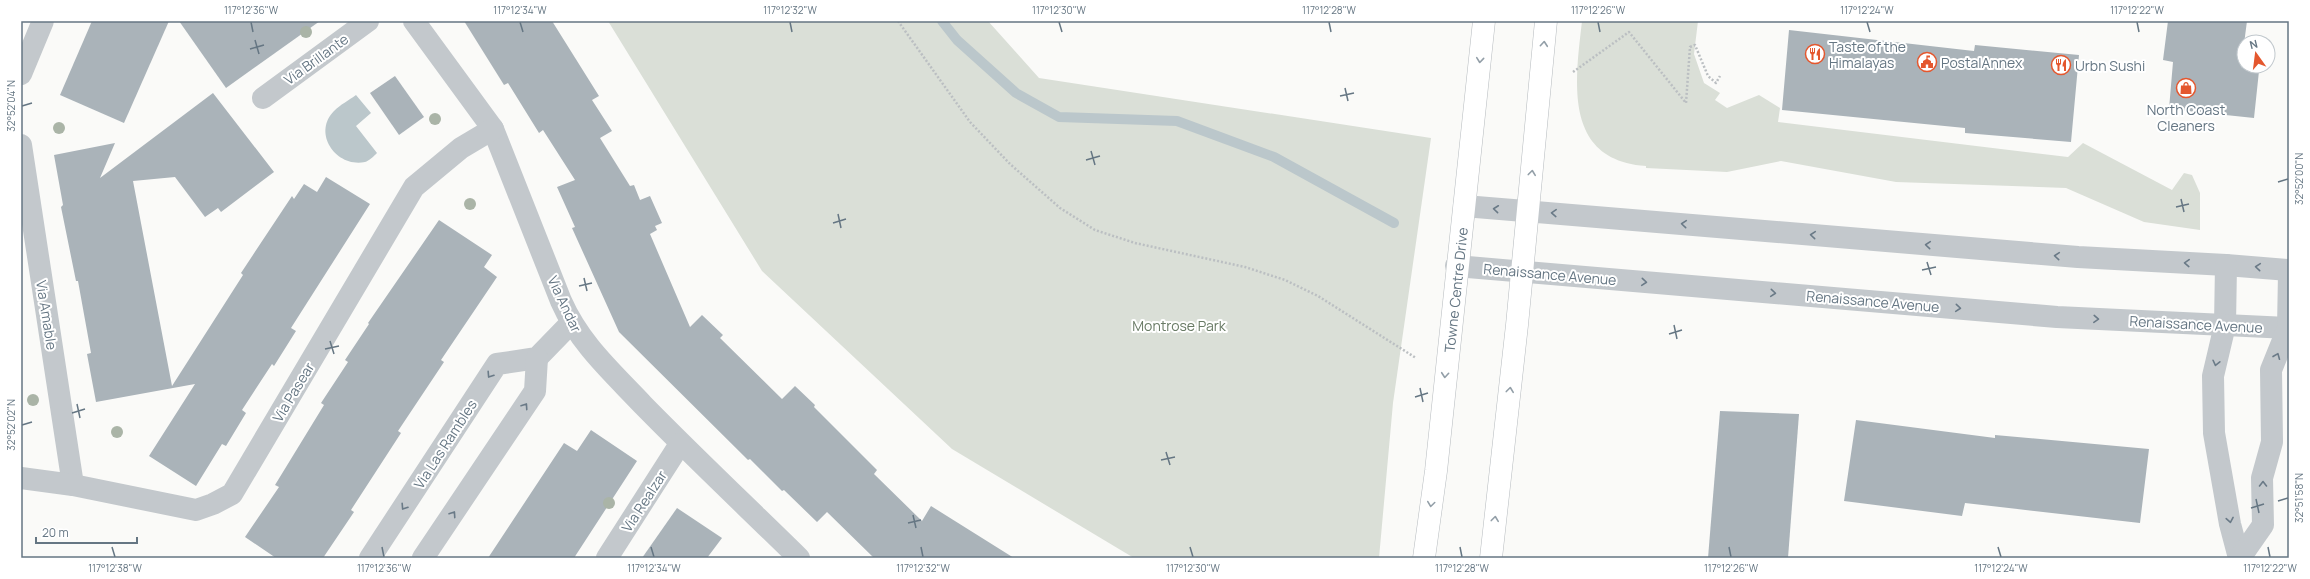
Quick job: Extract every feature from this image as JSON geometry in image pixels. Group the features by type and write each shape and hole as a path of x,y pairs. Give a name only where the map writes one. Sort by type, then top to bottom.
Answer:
{"main road":[{"name":"Towne Centre Drive","path":"1424,558 1436,471 1456,266 1484,21"},
{"path":"1491,558 1517,325 1546,21"}],"street":[{"path":"21,74 43,21"},
{"name":"Via Brillante","path":"263,98 368,21"},
{"name":"Via Andar","path":"414,21 493,129 571,323 587,346 680,444 799,558"},
{"name":"Via Pasear","path":"21,478 73,485 196,510 213,504 232,494 414,187 461,148 493,129"},
{"name":"Via Amable","path":"21,145 73,485"},
{"path":"1464,206 2078,257 2226,264 2289,271 2289,328 2271,370 2272,442 2262,478 2263,525 2240,558"},
{"path":"2226,264 2225,325 2213,376 2214,433 2230,524 2240,558"},
{"name":"Renaissance Avenue","path":"1456,266 2049,316 2289,328"},
{"path":"423,558 535,391 537,358 571,323"},
{"name":"Via Las Rambles","path":"370,558 497,364 537,358"},
{"name":"Via Realzar","path":"607,558 680,444"}],"path":[{"path":"898,21 970,122 1010,164 1060,208 1095,230 1135,244 1245,267 1285,280 1318,296 1416,358"},
{"path":"1573,72 1629,32 1686,103 1690,47 1695,45 1708,76 1716,83 1720,76"}],"green space":[{"name":"Montrose Park","path":"608,21 988,21 1039,78 1431,138 1393,403 1379,558 1134,558 952,449 762,271"},
{"path":"1582,21 1698,21 1694,54 1704,83 1720,93 1715,100 1727,108 1759,95 1780,108 1778,122 2068,157 2083,143 2172,190 2184,173 2192,175 2200,193 2200,230 2144,222 2066,188 1896,182 1781,161 1727,172 1646,168 1646,166 1619,161 1600,149 1587,134 1580,114 1577,92 1577,69"}],"shaded area":[{"path":"356,95 371,113 356,126 377,153 370,160 365,162 345,160 330,147 326,138 325,129 328,120 334,111"}],"building":[{"path":"92,21 169,21 124,123 60,95"},
{"path":"179,21 320,21 226,88"},
{"path":"464,21 552,21 599,96 592,100 612,131 600,138 630,186 634,185 640,200 650,196 662,223 655,226 657,230 650,234 690,327 702,315 723,335 720,338 782,399 795,386 877,470 874,474 922,521 931,506 1014,558 874,558 827,512 817,522 784,490 782,491 750,459 748,460 619,332 572,228 575,227 557,187 575,180 543,130 539,133 508,83 504,85"},
{"path":"2168,21 2247,21 2245,34 2236,34 2236,74 2259,74 2254,118 2169,109 2173,62 2163,60"},
{"path":"1789,30 1974,51 1975,45 2079,55 2071,142 1965,133 1965,128 1782,110"},
{"path":"395,76 424,117 399,135 370,93"},
{"path":"213,93 274,172 221,212 218,208 205,217 175,177 133,181 172,386 243,275 241,273 292,196 294,199 304,184 317,192 326,177 370,204 291,328 296,331 274,366 272,364 242,410 246,413 226,446 222,444 196,486 149,456 195,384 96,402 87,354 91,353 78,281 76,281 61,207 63,205 54,155 115,143 100,178"},
{"path":"439,220 492,255 484,267 497,277 441,360 444,362 398,431 401,433 351,510 354,512 323,558 276,558 245,537 279,487 275,485 324,405 321,403 348,362 345,360 369,324 368,323"},
{"path":"1720,411 1799,414 1788,558 1708,558"},
{"path":"1856,420 1995,438 1995,435 2149,449 2140,523 1965,503 1962,516 1844,501"},
{"path":"591,430 637,461 574,558 488,558 564,443 577,451"},
{"path":"677,508 722,538 707,558 642,558"}],"waterway":[{"path":"942,21 957,40 1016,93 1059,117 1177,121 1274,157 1394,223"}],"place":[{"name":"Taste of the Himalayas","path":"1815,54"},
{"name":"PostalAnnex","path":"1927,62"},
{"name":"Urbn Sushi","path":"2061,65"},
{"name":"North Coast Cleaners","path":"2186,88"}]}
